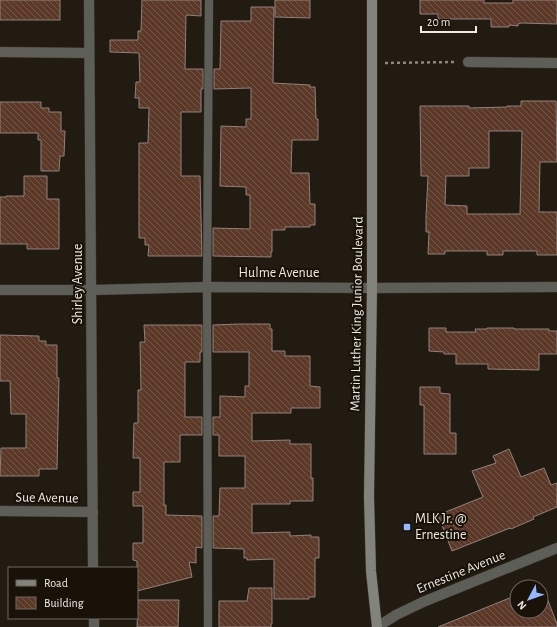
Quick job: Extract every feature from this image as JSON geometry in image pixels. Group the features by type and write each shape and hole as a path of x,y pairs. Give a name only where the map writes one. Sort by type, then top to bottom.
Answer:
{"main road":[{"name":"Martin Luther King Junior Boulevard","path":"372,0 372,288 369,504 371,571 377,627"}],"street":[{"name":"Shirley Avenue","path":"89,0 93,567"},
{"path":"0,52 89,53"},
{"path":"468,62 557,63"},
{"name":"Hulme Avenue","path":"0,290 92,290 208,287 557,287"},
{"name":"Sue Avenue","path":"0,511 93,512"},
{"name":"Ernestine Avenue","path":"377,627 396,615 423,602 557,548"}],"lane":[{"path":"208,627 209,0"}],"path":[{"path":"372,63 468,62"}],"building":[{"path":"0,0 60,0 60,20 0,20"},
{"path":"142,0 201,0 201,16 186,15 185,69 203,69 203,89 201,89 201,112 181,112 181,176 200,176 202,256 148,256 149,245 145,245 145,238 139,238 139,143 148,143 149,108 139,108 139,98 135,98 136,82 140,82 139,53 110,52 110,40 138,40 138,31 141,31"},
{"path":"275,0 310,0 310,18 275,17"},
{"path":"420,0 484,0 484,3 513,3 513,0 557,0 557,24 521,23 518,24 518,26 509,25 509,27 491,27 491,19 438,19 438,14 420,14"},
{"path":"251,7 274,7 273,83 310,85 310,87 315,87 318,140 292,140 291,173 309,173 310,204 315,204 315,225 310,225 310,227 285,227 285,230 272,230 271,257 213,256 213,228 250,229 250,195 246,195 246,187 220,186 221,126 246,127 246,119 251,119 251,88 214,89 214,69 220,69 221,21 251,21"},
{"path":"521,101 556,101 557,162 540,162 539,212 557,212 557,255 537,255 537,251 503,251 503,255 487,255 487,251 445,251 445,254 428,254 429,232 426,232 426,217 428,176 421,176 420,106 469,106 469,108 521,106","holes":["489,131 522,131 520,214 467,214 467,206 445,205 446,176 469,176 469,168 489,168"]},
{"path":"0,102 41,102 41,108 49,108 49,112 61,112 61,131 65,131 64,156 60,156 59,171 41,171 41,140 38,140 38,133 0,133"},
{"path":"24,176 47,176 47,199 59,199 59,249 27,249 27,244 0,244 0,197 24,196"},
{"path":"270,324 270,329 272,329 272,351 285,351 285,356 310,356 310,386 320,387 320,408 291,408 291,413 252,413 252,441 290,440 290,444 311,444 313,501 290,501 290,504 252,504 252,533 290,532 290,536 311,535 311,537 319,537 319,558 315,558 315,597 309,597 309,599 274,599 274,559 247,560 247,558 244,558 244,549 213,548 213,516 219,516 220,488 245,488 245,456 219,456 219,435 213,435 213,417 220,417 220,396 245,397 245,386 249,386 249,352 213,352 213,325"},
{"path":"144,325 202,325 202,352 200,352 200,362 185,362 185,417 202,417 202,435 180,435 180,462 164,462 164,505 166,505 166,515 202,516 202,548 196,547 196,563 189,562 192,577 138,591 138,567 137,561 133,560 133,543 143,543 143,506 133,506 133,492 140,492 140,458 133,458 134,423 138,423 138,390 141,390 140,342 145,342"},
{"path":"429,328 446,328 446,332 476,332 475,329 487,328 549,329 549,331 557,331 557,354 539,354 539,370 488,369 488,364 456,364 456,354 444,354 444,352 429,351"},
{"path":"0,335 39,336 39,341 46,341 46,345 57,345 57,378 59,378 57,469 39,469 39,476 0,476 1,448 26,448 26,414 11,414 10,381 0,381"},
{"path":"420,387 440,387 440,393 450,394 450,433 456,433 456,454 424,454 424,405 420,405"},
{"path":"509,449 521,477 544,468 551,485 557,483 557,507 533,517 534,519 511,529 510,528 452,551 438,515 483,497 472,471 496,463 493,456"},
{"path":"249,588 272,588 271,627 219,627 219,601 247,601"},
{"path":"509,598 509,619 549,619 549,603 557,624 557,627 438,627"},
{"path":"138,600 179,600 178,627 137,627"}],"place":[{"name":"MLK Jr. @ Ernestine","path":"407,527"}]}
